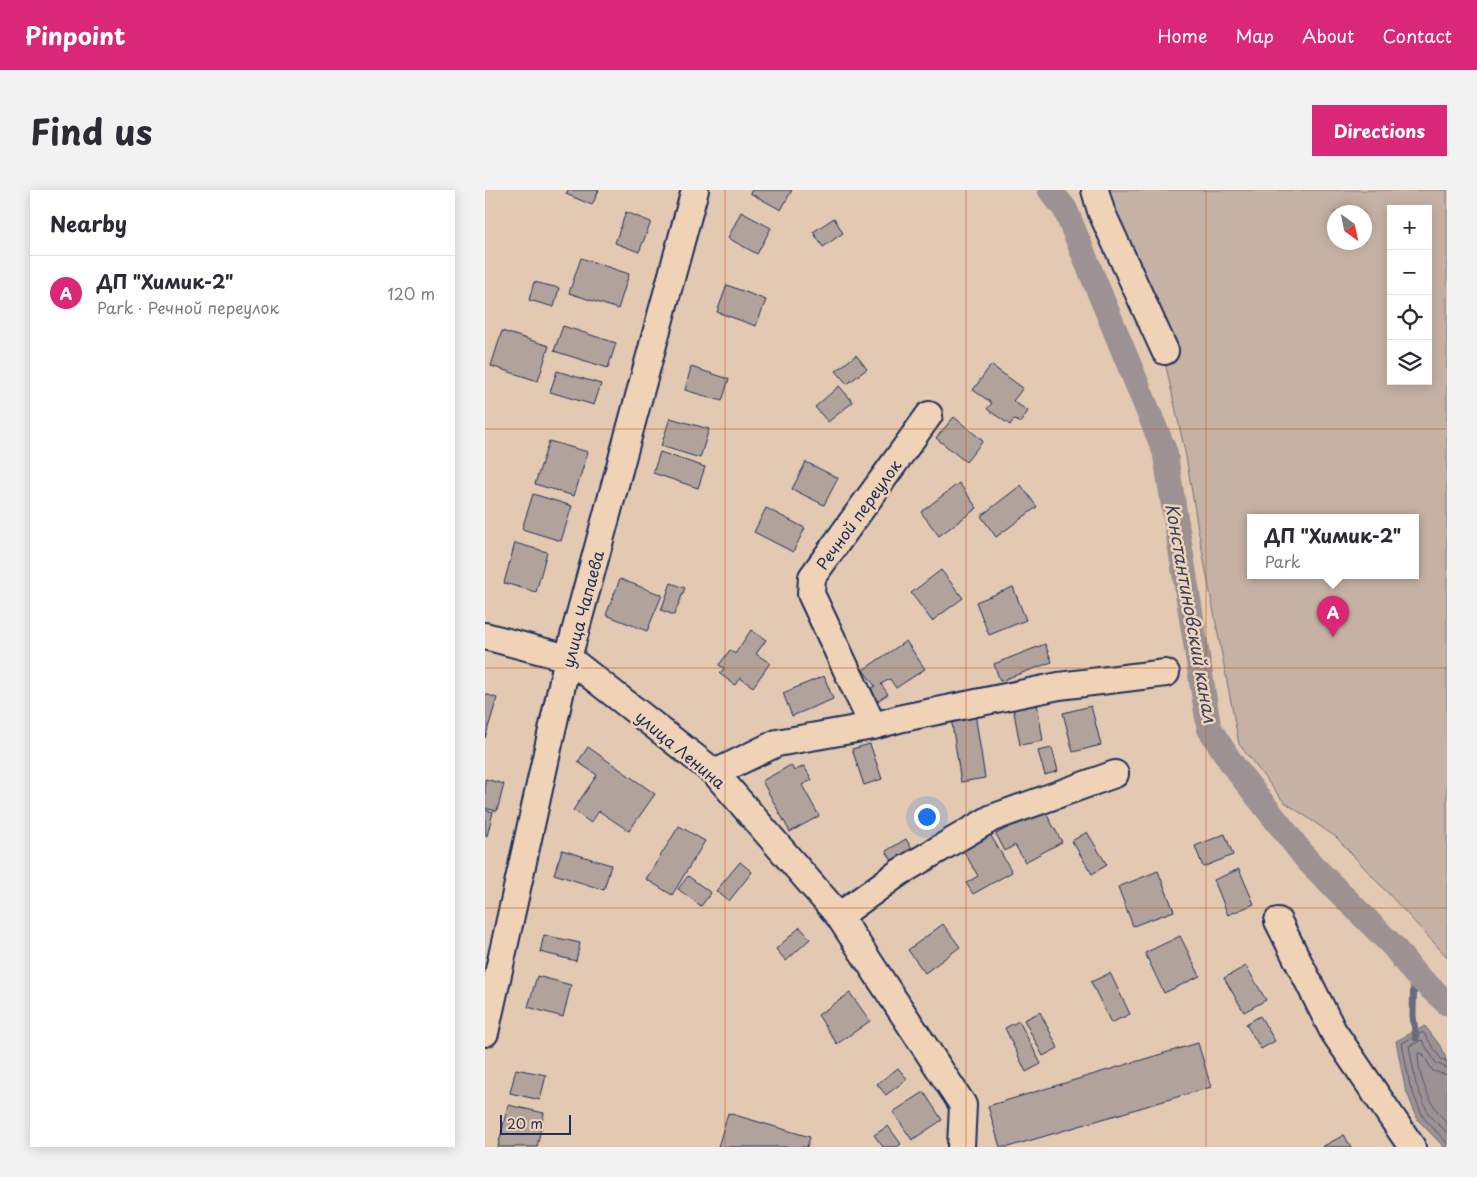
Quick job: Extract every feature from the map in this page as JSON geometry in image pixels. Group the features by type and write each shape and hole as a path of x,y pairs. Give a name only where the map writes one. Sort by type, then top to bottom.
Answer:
{"street":[{"name":"улица Чапаева","path":"485,1033 568,658 695,190"},
{"path":"1095,190 1101,211 1165,351"},
{"name":"Речной переулок","path":"873,726 811,594 812,577 929,415"},
{"name":"улица Ленина","path":"485,636 568,658 715,773 839,916 963,1105 961,1147"},
{"path":"715,773 777,743 873,726 1059,686 1166,673"},
{"path":"839,916 901,872 992,818 1115,774"},
{"path":"1278,921 1333,1031 1412,1147"}],"shaded area":[{"path":"1091,190 1447,190 1447,957 1336,837 1283,801 1239,744 1186,456 1163,353"}],"water":[{"path":"1425,1026 1442,1048 1447,1062 1447,1147 1444,1147 1418,1120 1405,1088 1396,1041"}],"building":[{"path":"568,190 599,190 592,205 566,194"},
{"path":"752,190 792,190 781,210 750,193"},
{"path":"626,212 651,222 639,252 615,243"},
{"path":"741,212 771,228 757,254 728,238"},
{"path":"834,218 843,233 823,247 813,232"},
{"path":"581,258 629,274 618,309 569,293"},
{"path":"534,282 559,288 554,307 529,300"},
{"path":"727,285 766,300 756,326 717,312"},
{"path":"563,326 616,343 608,368 554,351"},
{"path":"502,331 549,346 538,381 491,366"},
{"path":"856,355 867,369 847,384 836,371"},
{"path":"991,365 1023,388 1013,401 1028,411 1020,423 1014,419 1010,425 987,409 992,403 973,390"},
{"path":"691,367 729,379 722,401 685,390"},
{"path":"557,371 601,384 594,405 550,392"},
{"path":"839,386 853,402 828,422 815,407"},
{"path":"954,417 983,441 966,462 936,438"},
{"path":"670,418 709,429 700,458 661,446"},
{"path":"549,441 588,452 574,496 535,484"},
{"path":"660,452 705,467 698,488 653,473"},
{"path":"806,462 838,478 824,505 792,489"},
{"path":"959,483 977,508 939,536 921,512"},
{"path":"1021,485 1037,507 996,537 981,516"},
{"path":"533,494 572,506 561,541 522,529"},
{"path":"766,508 805,528 793,552 754,532"},
{"path":"515,543 547,552 536,592 504,583"},
{"path":"941,570 963,598 932,621 911,593"},
{"path":"620,579 662,595 647,631 606,615"},
{"path":"671,583 685,588 674,615 661,610"},
{"path":"1013,587 1026,620 989,635 976,602"},
{"path":"751,630 766,640 756,654 770,663 753,687 740,678 735,685 720,674 724,668 719,665 730,650 735,654"},
{"path":"906,641 925,669 896,688 890,679 881,684 888,694 870,706 862,695 875,686 863,670"},
{"path":"1045,644 1052,662 1000,681 994,664"},
{"path":"824,676 833,699 792,716 783,693"},
{"path":"485,694 497,698 485,738"},
{"path":"1037,703 1043,741 1020,745 1013,707"},
{"path":"1091,706 1101,745 1073,752 1063,713"},
{"path":"975,713 985,778 961,782 951,717"},
{"path":"870,744 882,779 864,785 852,749"},
{"path":"588,747 655,794 629,831 599,811 591,823 573,810 597,775 578,762"},
{"path":"1052,748 1058,771 1045,775 1038,751"},
{"path":"791,765 794,771 804,766 812,780 802,785 819,816 790,832 762,781"},
{"path":"485,779 504,784 497,811 485,808"},
{"path":"1043,808 1062,842 1025,862 1015,845 1005,851 996,834"},
{"path":"485,810 493,812 487,836 485,836"},
{"path":"679,826 705,841 672,895 646,879"},
{"path":"1087,832 1107,865 1092,874 1072,841"},
{"path":"990,834 1012,872 973,894 966,883 978,876 963,850"},
{"path":"1225,834 1233,855 1203,867 1195,846"},
{"path":"906,839 913,851 893,862 886,851"},
{"path":"562,850 611,865 604,890 554,874"},
{"path":"740,862 752,872 729,901 716,891"},
{"path":"1239,869 1254,904 1228,915 1214,880"},
{"path":"1158,871 1174,911 1133,926 1118,887"},
{"path":"688,876 711,893 701,906 678,889"},
{"path":"943,924 960,947 925,973 908,950"},
{"path":"800,927 810,939 786,961 776,949"},
{"path":"544,935 580,943 576,961 540,952"},
{"path":"1180,936 1200,976 1164,993 1145,953"},
{"path":"1246,966 1266,1000 1244,1012 1224,978"},
{"path":"1110,973 1130,1014 1111,1023 1091,982"},
{"path":"537,976 571,985 563,1017 528,1007"},
{"path":"850,993 870,1021 837,1044 818,1015"},
{"path":"1040,1012 1058,1048 1043,1056 1024,1020"},
{"path":"1260,1016 1275,1041 1261,1049 1246,1024"},
{"path":"1019,1021 1041,1064 1026,1072 1005,1028"},
{"path":"1198,1043 1211,1087 1008,1147 1000,1147 988,1106"},
{"path":"898,1068 907,1079 886,1095 877,1084"},
{"path":"516,1069 546,1075 540,1100 510,1093"},
{"path":"924,1092 942,1120 912,1140 893,1112"},
{"path":"508,1105 544,1113 537,1147 498,1147"},
{"path":"728,1113 810,1137 807,1147 718,1147"},
{"path":"888,1126 901,1144 897,1147 883,1147 874,1135"},
{"path":"1344,1135 1351,1147 1322,1147"}],"waterway":[{"name":"Константиновский канал","path":"1050,190 1065,209 1165,452 1209,728 1232,764 1308,861 1394,947 1414,973 1447,1003"},
{"path":"1414,973 1413,1016 1416,1038"}],"place":[{"name":"ДП \"Химик-2\"","path":"1333,637"}]}
